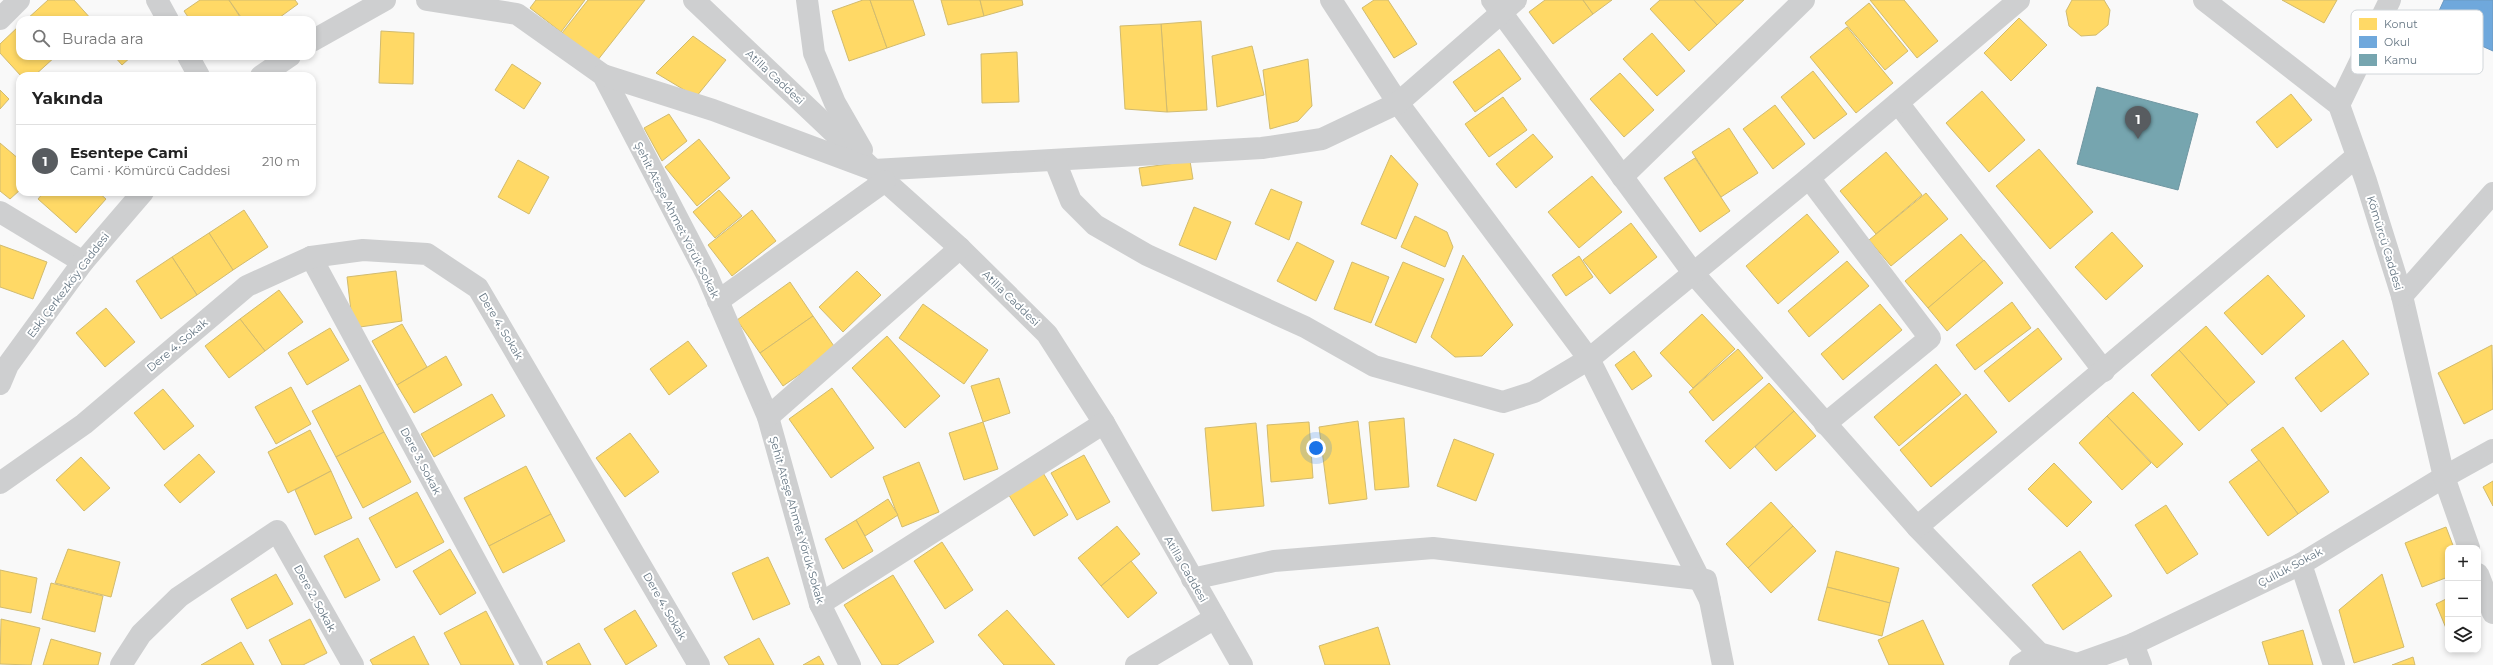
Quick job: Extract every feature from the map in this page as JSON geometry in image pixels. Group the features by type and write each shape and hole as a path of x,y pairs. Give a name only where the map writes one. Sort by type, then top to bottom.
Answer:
{"street":[{"path":"0,19 20,0"},
{"path":"157,0 166,16"},
{"path":"316,39 385,0"},
{"name":"Şehit Ateşe Ahmet Yörük Sokak","path":"427,0 517,14 603,76 707,275 768,417 820,604 850,665"},
{"name":"Atilla Caddesi","path":"694,0 879,176 960,248 1047,334 1104,423 1242,665"},
{"path":"1331,0 1398,103 1589,358 1700,580"},
{"path":"1622,177 1804,0"},
{"path":"1055,161 1071,201 1095,225 1146,255 1305,327 1374,366 1503,402 1534,392 1589,358 1694,274 2019,0"},
{"path":"2204,0 2339,105 2354,74"},
{"path":"2385,10 2390,0"},
{"path":"812,2 814,53 835,103 879,176"},
{"path":"603,76 713,110 879,176 1055,161 1262,148 1322,139 1398,103 1504,5 1622,177 1694,274 1916,528 2039,654 2020,665"},
{"path":"190,60 197,72"},
{"path":"267,72 284,60"},
{"path":"1898,103 2104,371"},
{"name":"Kömürcü Caddesi","path":"2339,105 2402,296 2444,477 2468,545"},
{"path":"1916,528 2104,371 2357,156"},
{"path":"718,301 879,176"},
{"path":"1808,178 1930,338 1825,424"},
{"path":"2402,296 2493,193"},
{"name":"Eski Çerkezköy Caddesi","path":"3,370 83,262 140,196"},
{"path":"0,212 83,262"},
{"path":"768,417 960,248"},
{"name":"Dere 4. Sokak","path":"0,483 84,424 247,286 311,257 363,250 427,254 478,288 699,665"},
{"name":"Dere 3. Sokak","path":"311,257 532,665"},
{"path":"820,604 1104,423"},
{"name":"Çulluk Sokak","path":"2039,654 2077,664 2133,644 2301,564 2444,477 2493,450"},
{"name":"Dere 2. Sokak","path":"122,665 141,634 178,597 277,531 353,665"},
{"path":"1192,579 1274,561 1433,548 1706,580 1723,665"},
{"path":"2301,564 2334,665"},
{"path":"2481,580 2491,601"},
{"path":"1136,665 1215,618"},
{"path":"2133,644 2141,665"}],"building: Konut":[{"path":"48,0 74,0 88,16 30,16"},
{"path":"200,0 229,0 239,16 187,16 184,11"},
{"path":"229,0 295,0 298,4 282,16 240,16"},
{"path":"536,0 585,0 561,32 530,8"},
{"path":"588,0 645,0 597,61 562,33"},
{"path":"863,0 870,0 887,48 849,61 832,11"},
{"path":"870,0 913,0 925,35 887,48"},
{"path":"941,0 980,0 984,16 948,25"},
{"path":"980,0 1022,0 1023,5 984,16"},
{"path":"1374,0 1388,0 1417,44 1394,58 1362,8"},
{"path":"1545,0 1583,0 1593,14 1553,44 1529,12"},
{"path":"1583,0 1612,0 1593,14"},
{"path":"1660,0 1694,0 1717,25 1689,51 1650,9"},
{"path":"1694,0 1744,0 1717,25"},
{"path":"1870,0 1904,0 1938,41 1917,58"},
{"path":"2072,0 2104,0 2110,10 2108,25 2096,35 2081,36 2069,26 2066,11"},
{"path":"2282,0 2337,0 2324,23"},
{"path":"1869,3 1908,51 1885,70 1845,23"},
{"path":"2019,18 2047,45 2011,81 1984,53"},
{"path":"1201,21 1207,110 1167,112 1161,24"},
{"path":"1161,24 1167,112 1125,109 1120,26"},
{"path":"1847,27 1893,83 1856,113 1810,57"},
{"path":"16,29 16,60 52,60 38,72 17,72 0,53 0,44"},
{"path":"381,31 414,33 413,84 379,83"},
{"path":"1652,33 1685,71 1657,96 1623,59"},
{"path":"693,36 726,60 696,97 656,73"},
{"path":"1252,46 1264,95 1217,107 1212,56"},
{"path":"1499,49 1521,79 1475,112 1453,82"},
{"path":"1017,52 1019,102 982,103 981,54"},
{"path":"1308,59 1312,106 1298,121 1270,129 1263,70"},
{"path":"118,60 128,60 122,65"},
{"path":"512,64 541,83 524,109 495,90"},
{"path":"1813,71 1847,114 1814,139 1781,97"},
{"path":"1620,73 1654,110 1624,137 1590,99"},
{"path":"0,90 9,99 0,109"},
{"path":"1982,91 2025,140 1989,172 1946,123"},
{"path":"2291,94 2312,120 2277,148 2256,122"},
{"path":"1503,97 1527,130 1489,157 1465,124"},
{"path":"1775,105 1805,144 1773,169 1743,129"},
{"path":"669,114 687,141 662,161 644,128"},
{"path":"1729,128 1758,173 1721,197 1692,152"},
{"path":"1533,134 1553,157 1516,188 1496,164"},
{"path":"699,139 730,178 697,206 665,167"},
{"path":"0,143 16,157 16,194 10,199 0,191"},
{"path":"2039,149 2093,212 2050,249 1996,186"},
{"path":"1886,152 1922,195 1876,234 1840,191"},
{"path":"1391,155 1418,184 1396,239 1361,224"},
{"path":"1695,158 1730,211 1700,232 1664,178"},
{"path":"518,160 549,177 529,214 498,197"},
{"path":"1190,161 1193,179 1142,186 1139,168"},
{"path":"1592,176 1622,212 1579,248 1548,212"},
{"path":"1271,189 1302,202 1289,240 1255,224"},
{"path":"719,190 742,216 715,238 693,212"},
{"path":"1926,193 1948,219 1891,266 1869,240"},
{"path":"41,196 103,196 106,199 76,233 38,199"},
{"path":"1194,207 1231,222 1216,260 1179,245"},
{"path":"244,210 268,247 233,270 209,233"},
{"path":"752,210 776,241 732,276 708,245"},
{"path":"1807,214 1839,252 1778,304 1746,266"},
{"path":"1415,216 1447,232 1453,247 1445,267 1401,247"},
{"path":"1631,223 1657,257 1610,294 1583,260"},
{"path":"2112,232 2143,266 2106,300 2075,267"},
{"path":"209,233 233,270 197,295 172,257"},
{"path":"1961,234 1984,261 1928,308 1905,281"},
{"path":"1297,242 1334,261 1316,301 1277,281"},
{"path":"0,245 47,262 33,299 0,287"},
{"path":"1463,255 1513,325 1482,356 1455,357 1431,337"},
{"path":"1579,256 1593,277 1566,296 1552,275"},
{"path":"172,257 197,295 161,319 136,281"},
{"path":"1984,260 2003,283 1947,331 1928,308"},
{"path":"1847,261 1869,286 1809,337 1788,311"},
{"path":"1352,262 1389,277 1371,323 1334,309"},
{"path":"1403,262 1444,279 1416,343 1375,325"},
{"path":"396,271 402,321 353,328 347,277"},
{"path":"857,271 881,295 843,332 819,307"},
{"path":"2268,275 2305,316 2262,355 2224,313"},
{"path":"790,282 813,316 760,353 737,320"},
{"path":"279,290 303,322 265,351 240,319"},
{"path":"2012,302 2031,328 1975,370 1956,345"},
{"path":"923,304 988,350 964,384 899,338"},
{"path":"1880,304 1902,330 1843,380 1821,354"},
{"path":"106,308 135,342 105,367 76,333"},
{"path":"1702,314 1735,349 1693,388 1660,353"},
{"path":"813,316 836,349 783,386 760,353"},
{"path":"240,319 265,351 229,378 205,346"},
{"path":"402,324 427,367 397,385 372,341"},
{"path":"2206,326 2255,382 2228,405 2179,350"},
{"path":"330,328 349,360 307,385 288,353"},
{"path":"2038,328 2062,359 2009,402 1984,371"},
{"path":"887,336 940,396 905,428 852,368"},
{"path":"2343,340 2369,374 2321,412 2295,378"},
{"path":"688,341 707,366 669,395 650,369"},
{"path":"2492,345 2493,409 2464,424 2438,373"},
{"path":"1738,349 1763,378 1713,421 1689,392"},
{"path":"2179,350 2228,405 2199,431 2151,375"},
{"path":"1634,351 1652,376 1632,390 1615,365"},
{"path":"446,356 462,385 414,413 397,385"},
{"path":"1936,364 1961,394 1899,446 1874,417"},
{"path":"999,378 1010,413 983,422 971,386"},
{"path":"1769,383 1794,411 1730,469 1705,441"},
{"path":"360,385 384,432 336,457 312,411"},
{"path":"291,387 311,424 276,444 255,407"},
{"path":"832,388 874,448 831,478 789,419"},
{"path":"163,389 194,426 164,450 134,413"},
{"path":"2133,392 2183,444 2157,468 2107,416"},
{"path":"492,394 505,416 434,457 421,434"},
{"path":"1966,394 1997,432 1931,487 1900,450"},
{"path":"1794,411 1816,436 1776,471 1755,447"},
{"path":"2107,416 2151,463 2122,490 2079,443"},
{"path":"1404,418 1409,487 1375,490 1369,422"},
{"path":"1358,421 1367,499 1329,504 1319,427"},
{"path":"983,422 998,469 964,480 949,433"},
{"path":"1309,422 1313,478 1271,482 1267,425"},
{"path":"1256,423 1264,506 1212,511 1205,428"},
{"path":"2283,427 2329,492 2298,514 2251,450"},
{"path":"310,430 331,471 288,493 268,452"},
{"path":"384,432 411,482 363,508 336,457"},
{"path":"630,433 659,472 625,497 596,458"},
{"path":"1454,439 1494,454 1476,501 1437,486"},
{"path":"199,454 215,472 180,503 164,485"},
{"path":"1084,455 1110,502 1077,520 1051,473"},
{"path":"81,457 110,488 84,511 56,480"},
{"path":"2259,460 2298,514 2268,536 2229,482"},
{"path":"919,462 939,512 902,527 883,477"},
{"path":"2054,463 2092,502 2067,527 2028,489"},
{"path":"526,466 551,514 489,546 464,498"},
{"path":"331,471 352,518 315,535 295,490"},
{"path":"1042,471 1068,515 1034,536 1007,492"},
{"path":"2493,481 2493,506 2483,487"},
{"path":"417,492 444,542 396,568 369,518"},
{"path":"888,499 898,515 865,536 856,520"},
{"path":"1771,502 1793,526 1748,568 1726,544"},
{"path":"2166,505 2198,554 2167,574 2135,525"},
{"path":"551,514 565,541 503,573 489,546"},
{"path":"856,520 873,551 843,569 825,539"},
{"path":"1117,526 1140,554 1101,586 1078,558"},
{"path":"1793,526 1816,551 1771,593 1748,568"},
{"path":"2446,527 2453,545 2445,545 2445,578 2422,587 2405,543"},
{"path":"358,538 380,580 345,598 324,556"},
{"path":"942,542 973,590 945,609 914,561"},
{"path":"68,549 120,562 111,597 55,583"},
{"path":"450,549 476,593 440,615 413,571"},
{"path":"1836,551 1899,568 1890,603 1827,587"},
{"path":"2080,551 2112,596 2063,630 2032,585"},
{"path":"768,557 790,604 753,620 732,573"},
{"path":"1131,561 1157,593 1128,618 1101,586"},
{"path":"0,570 37,578 31,613 0,607"},
{"path":"276,574 293,604 247,629 231,599"},
{"path":"2382,574 2404,647 2354,663 2339,610"},
{"path":"893,575 934,642 897,665 882,665 844,605"},
{"path":"51,583 103,596 95,632 42,619"},
{"path":"1827,587 1890,603 1882,636 1818,620"},
{"path":"2445,600 2445,626 2436,604"},
{"path":"635,610 657,646 626,665 604,629"},
{"path":"1007,610 1055,665 1004,665 978,635"},
{"path":"486,611 514,665 461,665 444,633"},
{"path":"1,619 40,628 31,665 0,664"},
{"path":"310,619 327,653 303,665 282,665 269,640"},
{"path":"1923,620 1944,665 1889,665 1878,640"},
{"path":"1378,627 1390,665 1325,665 1319,646"},
{"path":"2303,630 2313,665 2269,665 2262,642"},
{"path":"414,636 429,665 373,665 370,660"},
{"path":"759,638 774,665 729,665 724,657"},
{"path":"51,639 101,653 98,665 43,665"},
{"path":"241,642 254,665 201,665"},
{"path":"579,643 591,665 548,665 546,662"},
{"path":"819,656 824,665 803,665"},
{"path":"2413,657 2415,665 2392,665"}],"building: Okul":[{"path":"2444,0 2493,0 2493,51 2483,46 2483,10 2439,10"}],"building: Kamu":[{"path":"2097,87 2198,114 2178,190 2077,164"}],"place":[{"name":"Esentepe Cami","path":"2138,139"}]}
